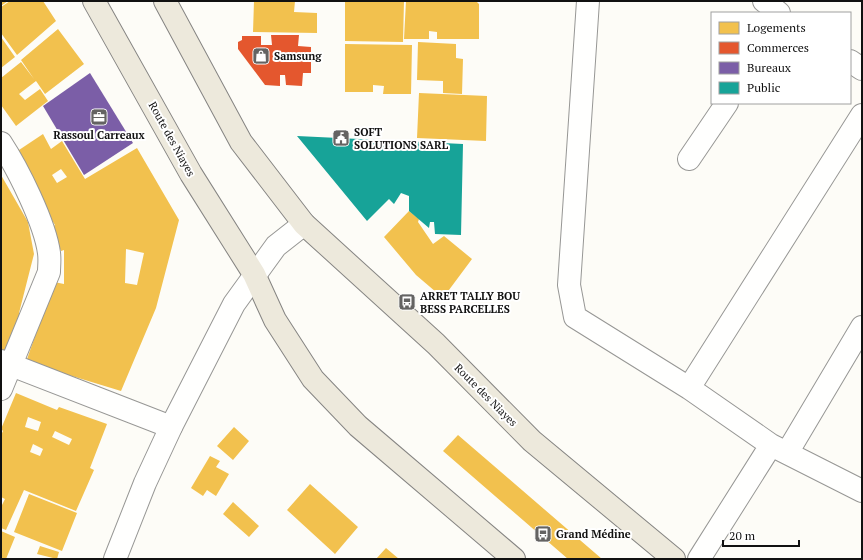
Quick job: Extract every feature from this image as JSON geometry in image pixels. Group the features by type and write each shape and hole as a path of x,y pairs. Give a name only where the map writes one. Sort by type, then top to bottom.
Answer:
{"main road":[{"name":"Route des Niayes","path":"94,1 191,174 254,274 275,320 313,379 358,426 514,559"},
{"name":"Route des Niayes","path":"165,1 241,142 304,224 436,344 532,441 674,559"}],"street":[{"path":"588,1 569,285 575,317 689,388 779,449 862,491"},
{"path":"764,1 778,12"},
{"path":"851,62 862,69"},
{"path":"689,159 726,104"},
{"path":"689,388 862,115"},
{"path":"1,143 26,191 43,231 49,253 49,272 6,363 1,389"},
{"path":"115,559 145,483 171,427 234,304 254,274 276,246 304,224"},
{"path":"699,559 859,341"},
{"path":"6,363 171,427"}],"building: Logements":[{"path":"1,1 8,1 1,6"},
{"path":"10,1 43,1 56,21 17,55 1,33 1,7"},
{"path":"254,1 295,1 294,12 317,13 317,33 253,32"},
{"path":"345,1 404,1 403,42 345,41"},
{"path":"406,1 476,1 479,4 479,39 437,39 437,32 429,31 429,39 404,39"},
{"path":"58,29 84,64 45,94 36,81 19,94 25,100 40,89 48,101 16,126 1,105 1,78 21,62 34,79 21,60"},
{"path":"1,37 15,57 1,68"},
{"path":"418,42 456,44 456,58 463,59 462,94 443,93 443,81 417,80"},
{"path":"345,44 412,45 411,94 383,94 384,86 373,85 373,92 345,92"},
{"path":"419,93 487,96 486,141 417,138"},
{"path":"43,134 51,149 62,141 85,179 137,148 179,220 156,308 121,391 26,362 54,282 64,284 64,250 61,251 50,228 55,225 43,207 16,152","holes":["61,169 67,177 57,183 52,175","126,249 144,253 137,285 125,283"]},
{"path":"1,175 28,222 34,254 19,313 23,315 6,360 1,358"},
{"path":"409,211 419,219 418,222 433,244 444,236 472,259 443,298 416,275 384,237"},
{"path":"16,393 57,410 59,407 107,424 90,468 94,470 76,511 24,490 6,530 1,528 1,507 5,499 1,497 1,435 3,431 1,429","holes":["28,417 41,422 38,431 25,427","55,431 72,439 69,445 52,437","33,444 43,449 40,456 30,452"]},
{"path":"234,427 249,441 233,460 217,446"},
{"path":"458,435 602,559 568,559 443,451"},
{"path":"210,456 220,461 216,467 229,474 216,496 207,490 203,496 191,488"},
{"path":"310,484 358,527 335,554 287,510"},
{"path":"29,494 77,513 62,551 14,532"},
{"path":"233,502 259,526 249,537 223,514"},
{"path":"1,531 15,537 6,559 1,559"},
{"path":"40,546 59,552 57,559 37,554"},
{"path":"386,548 399,559 376,559"}],"building: Commerces":[{"path":"271,35 299,35 298,46 311,47 311,73 303,73 302,86 286,85 285,75 280,75 280,86 265,85 238,49 238,42 242,40 242,36 261,36 261,45 272,45"}],"building: Bureaux":[{"path":"90,73 133,143 84,175 43,106"}],"building: Public":[{"path":"297,136 463,144 461,235 435,234 434,222 430,222 429,228 409,211 409,196 401,193 394,204 389,199 367,221"}],"place":[{"name":"Samsung","path":"261,56"},
{"name":"Rassoul Carreaux","path":"99,117"},
{"name":"SOFT SOLUTIONS SARL","path":"341,138"},
{"name":"ARRET TALLY BOU BESS PARCELLES","path":"407,302"},
{"name":"Grand Médine","path":"543,534"}]}
